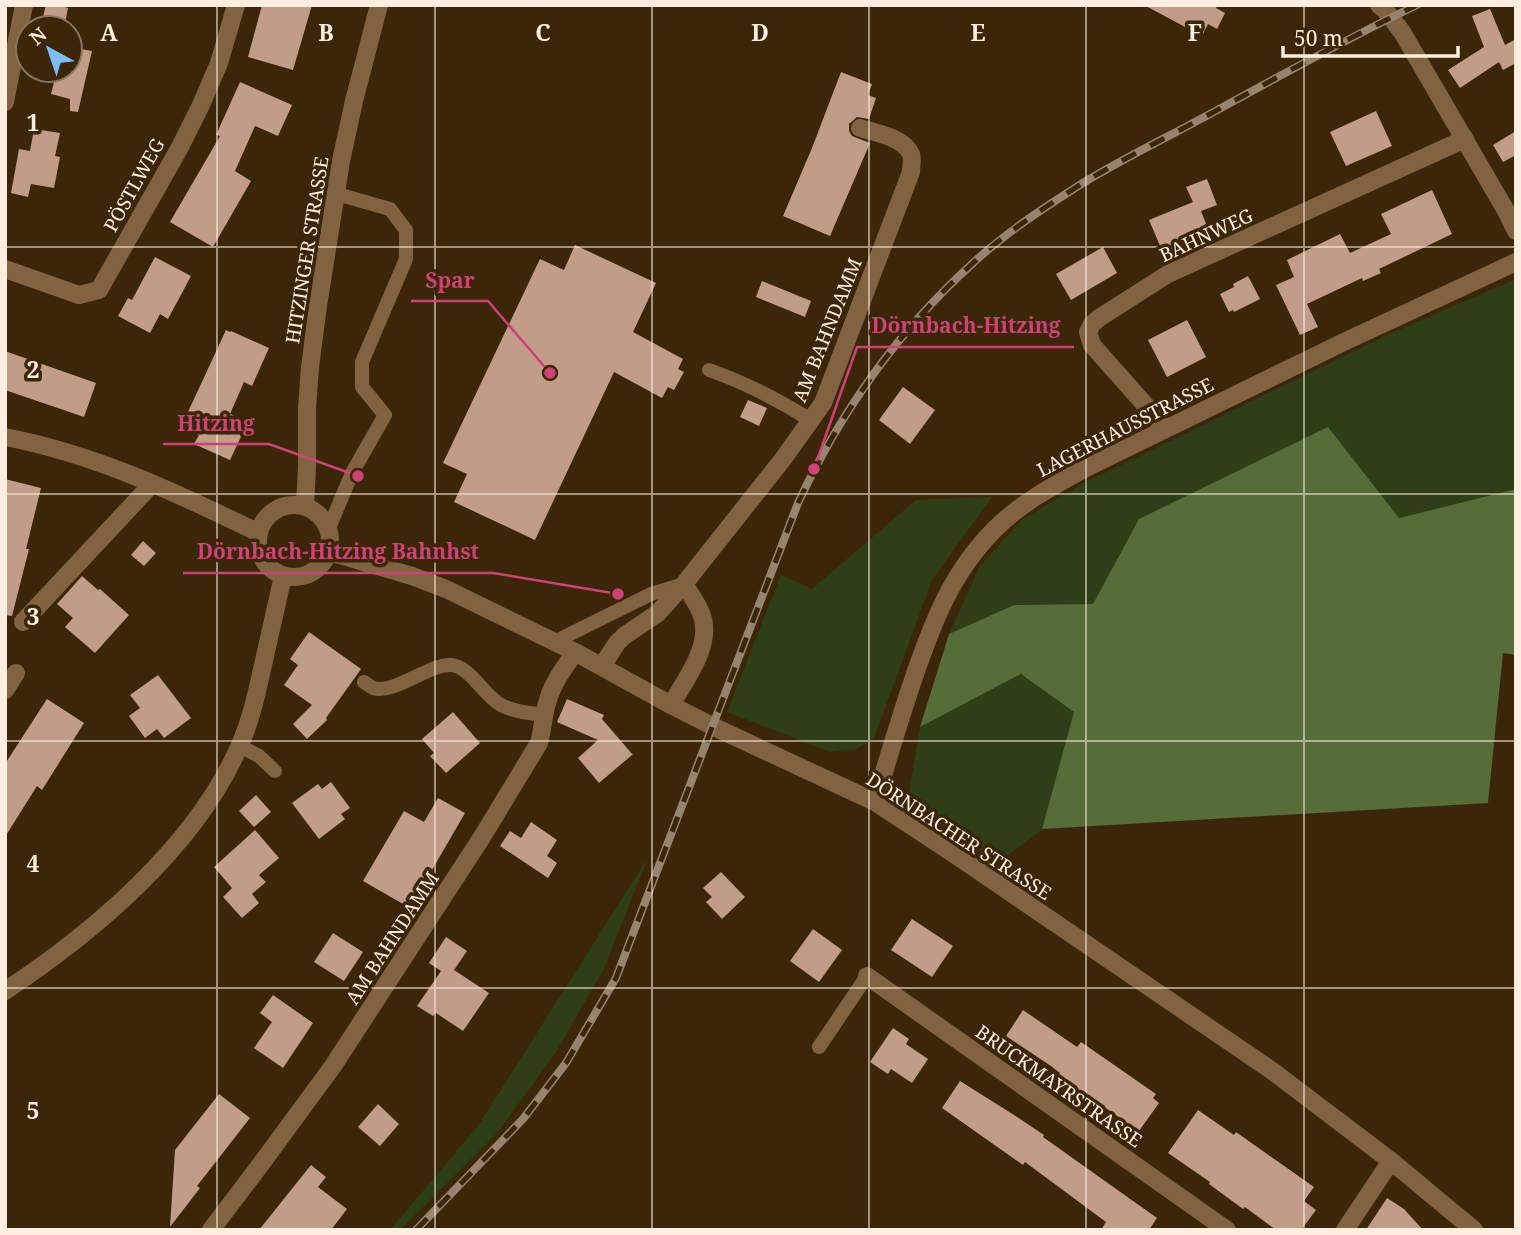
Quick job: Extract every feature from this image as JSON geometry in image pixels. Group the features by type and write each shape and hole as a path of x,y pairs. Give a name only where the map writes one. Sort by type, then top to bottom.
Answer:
{"street":[{"path":"5,102 24,5"},
{"name":"PÖSTLWEG","path":"5,269 79,295 99,290 201,105 219,63 236,5"},
{"name":"HITZINGER STRASSE","path":"305,506 307,408 318,306 341,161 379,5"},
{"path":"1379,5 1402,32 1516,231"},
{"name":"AM BAHNDAMM","path":"602,666 624,636 658,613 684,584 812,421 829,390 911,172 912,156 905,146 894,139 860,128"},
{"name":"BAHNWEG","path":"1163,430 1156,417 1092,345 1088,332 1092,324 1168,274 1465,139"},
{"name":"LAGERHAUSSTRASSE","path":"875,802 927,638 939,610 967,561 997,527 1045,490 1084,469 1348,340 1516,262"},
{"path":"5,437 69,452 113,467 259,533"},
{"path":"23,622 152,484"},
{"path":"293,504 305,506 319,514 329,528 330,552 315,572 299,578 283,576 273,571 260,554 259,533 263,522 281,507 293,504"},
{"name":"DÖRNBACHER STRASSE","path":"330,552 446,589 575,652 671,705 875,802 1271,1070 1391,1161 1474,1230"},
{"path":"5,992 47,964 144,880 188,830 216,791 240,746 256,697 283,576"},
{"path":"671,705 695,664 704,631 702,614 684,584"},
{"name":"AM BAHNDAMM","path":"211,1230 333,1066 398,969 539,743 548,697 555,681 575,652"},
{"path":"5,690 16,673"},
{"name":"BRUCKMAYRSTRASSE","path":"867,976 1227,1230"},
{"path":"1345,1230 1391,1161"}],"lane":[{"path":"329,528 352,473 385,415 362,387 362,362 406,259 406,230 390,209 337,194"},
{"path":"709,370 769,395 812,421"},
{"path":"554,642 651,594 684,584"},
{"path":"364,682 373,688 382,689 445,665 456,665 500,705 544,715"},
{"path":"240,746 259,756 275,771"},
{"path":"819,1047 867,976"}],"green space":[{"path":"1516,279 1516,489 1399,518 1139,519 1093,604 1014,605 949,634 980,566 1023,519 1086,482 1387,335"},
{"path":"1328,427 1399,518 1516,489 1516,655 1503,653 1488,803 1042,829 1074,712 1021,674 920,727 949,634 1014,605 1093,604 1139,519"},
{"path":"992,497 932,580 874,738 857,749 831,752 727,712 781,575 812,589 916,500"},
{"path":"1021,674 1075,712 1042,829 997,864 909,793 920,727"},
{"path":"647,859 604,969 556,1052 498,1132 400,1230 390,1230 478,1126"}],"building":[{"path":"46,5 68,8 67,14 44,14"},
{"path":"262,5 312,5 293,70 248,57"},
{"path":"1144,5 1218,5 1216,8 1225,13 1217,29 1208,24 1202,36"},
{"path":"1490,9 1505,45 1516,39 1516,63 1503,70 1499,62 1460,88 1448,70 1484,47 1472,16"},
{"path":"84,50 92,51 78,112 70,111 70,99 51,94 54,84 84,84"},
{"path":"841,72 872,84 868,95 876,98 869,119 857,117 849,124 852,136 870,143 830,236 783,216"},
{"path":"240,82 292,105 278,136 255,126 235,171 251,181 213,247 170,222 220,136 216,135"},
{"path":"1376,111 1392,146 1346,166 1330,132"},
{"path":"34,129 60,133 55,156 60,157 54,188 31,184 28,197 11,193 19,149 30,151"},
{"path":"1516,131 1516,155 1503,162 1493,145"},
{"path":"1207,179 1217,205 1201,211 1210,234 1168,252 1161,248 1149,220 1193,202 1186,187"},
{"path":"1432,190 1452,234 1379,269 1381,273 1363,281 1362,278 1307,304 1318,327 1300,335 1276,285 1294,277 1287,260 1340,234 1350,253 1391,234 1381,214"},
{"path":"575,245 656,283 633,332 683,359 678,369 684,372 674,390 668,387 662,398 614,372 535,540 454,502 467,474 443,463 540,259 564,270"},
{"path":"1103,247 1117,273 1071,300 1056,274"},
{"path":"155,257 191,276 168,319 160,314 150,333 118,316 128,298 132,300"},
{"path":"1248,276 1260,299 1229,312 1220,294"},
{"path":"762,281 811,301 805,317 756,297"},
{"path":"1187,320 1206,357 1167,377 1148,340"},
{"path":"226,330 269,348 252,386 244,382 230,414 248,422 230,460 194,444 199,435 181,427"},
{"path":"5,351 96,383 84,417 5,390"},
{"path":"903,387 935,410 910,444 879,420"},
{"path":"748,400 767,408 759,426 740,417"},
{"path":"5,479 41,488 12,616 5,615"},
{"path":"143,541 156,553 144,566 131,555"},
{"path":"82,576 129,615 95,653 65,627 73,618 57,604"},
{"path":"309,632 361,669 327,720 307,739 293,724 312,705 284,685 298,665 290,659"},
{"path":"158,675 191,718 164,738 157,729 145,738 129,716 140,708 130,695"},
{"path":"47,699 84,723 42,790 37,786 5,837 5,764"},
{"path":"567,699 604,715 602,719 633,755 599,783 578,758 598,740 557,722"},
{"path":"453,712 480,743 446,773 430,756 434,753 422,739"},
{"path":"331,782 350,808 341,814 345,819 319,839 292,803 318,784 322,789"},
{"path":"256,795 271,812 254,827 239,811"},
{"path":"438,798 465,813 410,908 363,881 404,811 424,822"},
{"path":"531,822 557,840 547,856 557,863 548,878 500,846 510,831 521,838"},
{"path":"255,830 279,858 259,875 266,882 252,894 259,903 242,918 223,897 232,888 214,867"},
{"path":"721,872 745,897 722,919 706,902 712,897 703,888"},
{"path":"912,919 953,946 932,977 891,950"},
{"path":"813,929 842,950 819,982 790,961"},
{"path":"333,933 363,952 344,981 314,962"},
{"path":"446,937 467,951 454,970 489,993 463,1031 436,1013 433,1016 417,1006 441,971 429,963"},
{"path":"273,995 313,1023 283,1068 254,1048 272,1022 260,1013"},
{"path":"1023,1010 1077,1047 1081,1042 1156,1094 1153,1098 1159,1103 1139,1131 1006,1036"},
{"path":"893,1028 909,1039 906,1044 928,1059 912,1083 891,1069 888,1074 870,1062"},
{"path":"960,1081 1044,1135 1043,1137 1157,1218 1149,1230 1101,1230 1106,1222 1025,1162 1023,1165 942,1108"},
{"path":"219,1094 250,1118 197,1186 200,1188 170,1227 175,1150"},
{"path":"378,1104 399,1124 380,1146 358,1127"},
{"path":"1198,1110 1234,1135 1236,1132 1314,1187 1304,1201 1316,1210 1301,1230 1276,1230 1168,1153"},
{"path":"311,1165 326,1177 318,1187 347,1209 331,1230 259,1230"},
{"path":"1387,1198 1404,1209 1423,1230 1366,1230"}],"railway":[{"path":"416,1230 523,1119 566,1063 616,978 798,503 832,437 895,345 972,264 1054,201 1130,156 1417,5"}],"place":[{"name":"Spar","path":"550,373"},
{"name":"Dörnbach-Hitzing","path":"814,469"},
{"name":"Hitzing","path":"358,476"},
{"name":"Dörnbach-Hitzing Bahnhst","path":"618,594"}]}
